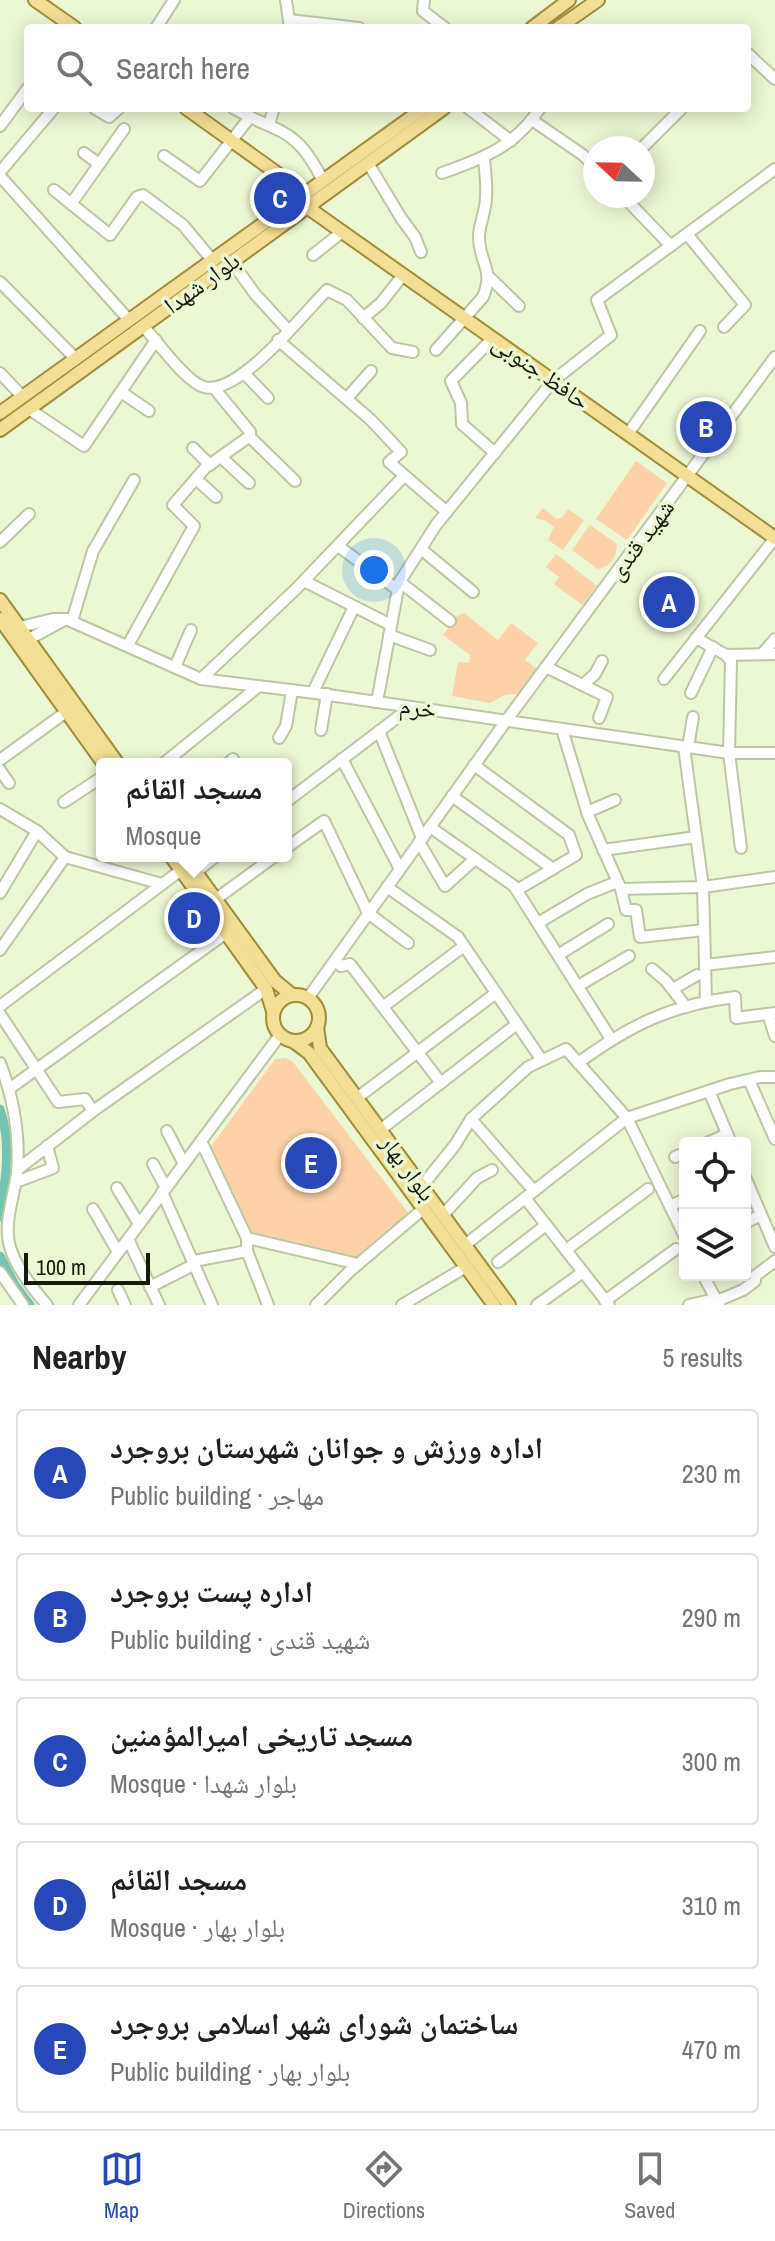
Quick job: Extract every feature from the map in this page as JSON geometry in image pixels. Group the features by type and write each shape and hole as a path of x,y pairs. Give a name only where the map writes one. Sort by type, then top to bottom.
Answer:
{"main road":[{"path":"35,0 54,5 70,24"},
{"path":"537,24 569,0"},
{"path":"551,24 584,0"},
{"path":"564,24 598,0"},
{"name":"حافظ جنوبی","path":"192,112 307,200 342,232 775,538"},
{"name":"بلوار شهدا","path":"0,430 232,262 307,200 323,181 418,112"},
{"name":"بلوار شهدا","path":"0,413 213,261 368,163 438,112"},
{"path":"0,600 114,758"},
{"path":"0,619 100,758"},
{"path":"175,862 266,989 273,1011 273,1024 280,1035 293,1041 307,1038 317,1027 316,1008 308,998 292,995 275,981 188,862"},
{"path":"273,1011 280,1001 292,995"},
{"name":"بلوار بهار","path":"317,1027 320,1048 380,1130 423,1209 494,1305"},
{"name":"بلوار بهار","path":"293,1041 309,1053 400,1167 422,1186 509,1305"}],"street":[{"path":"159,24 174,0"},
{"path":"286,0 290,24"},
{"path":"424,0 423,11 440,24"},
{"path":"751,57 775,79"},
{"path":"0,126 24,93"},
{"path":"51,112 0,174 129,320"},
{"path":"241,112 298,141 323,181"},
{"path":"269,124 273,112"},
{"path":"473,112 511,141"},
{"path":"442,173 484,158 511,141 537,112"},
{"path":"654,136 678,112"},
{"path":"164,156 200,181 250,117"},
{"path":"532,120 583,155"},
{"path":"71,204 124,129"},
{"path":"84,153 99,164"},
{"path":"484,158 486,195 479,234 482,256 489,277 519,306"},
{"path":"368,163 415,237 421,252"},
{"path":"377,702 399,586 447,512 553,381 611,335 597,300 775,169"},
{"path":"54,190 110,235 137,197 143,195 183,225 213,261"},
{"path":"635,208 671,246"},
{"path":"313,255 342,232"},
{"path":"687,234 745,305 724,327"},
{"path":"232,262 255,294 288,330"},
{"path":"363,318 381,303 403,275"},
{"path":"436,350 483,297 489,277"},
{"path":"0,282 76,359"},
{"path":"143,326 188,377 200,386 214,388 244,373 327,290 347,300 392,348 413,352"},
{"path":"628,434 700,331"},
{"path":"493,338 451,381 461,403 462,424 495,453"},
{"path":"29,409 84,446 156,340"},
{"path":"278,340 385,432 401,452 389,462 447,512"},
{"name":"شهید قندی","path":"308,998 506,721 775,357"},
{"path":"347,398 371,371"},
{"path":"0,373 22,396"},
{"path":"244,373 268,398"},
{"path":"214,388 250,436 295,481"},
{"path":"121,392 149,411"},
{"path":"128,645 194,526 173,505 210,465 250,436"},
{"path":"193,448 210,465"},
{"path":"221,457 249,483"},
{"path":"201,679 304,581 404,476"},
{"path":"196,479 216,497"},
{"path":"29,639 69,620 93,551 134,480"},
{"path":"0,542 29,514"},
{"path":"664,679 775,538"},
{"path":"338,546 450,621"},
{"path":"421,549 473,592"},
{"path":"304,581 430,650"},
{"path":"313,692 354,607"},
{"path":"20,627 53,619 69,620"},
{"name":"خرم","path":"69,620 201,679 313,692 729,753 775,753"},
{"path":"175,667 191,630"},
{"path":"696,638 728,658 775,654"},
{"path":"762,654 775,639"},
{"path":"691,693 713,647"},
{"path":"728,658 729,753 741,848"},
{"path":"583,685 595,674 602,661"},
{"path":"546,667 607,697 599,718"},
{"path":"170,758 259,686"},
{"path":"279,738 286,726 292,690"},
{"path":"321,730 327,694"},
{"path":"292,797 411,707"},
{"path":"0,760 66,712"},
{"path":"693,717 686,747 703,887 706,1001"},
{"path":"562,729 587,812 626,910 636,910 640,937 704,930"},
{"path":"379,731 420,840 445,886 475,859"},
{"path":"342,759 400,869"},
{"path":"474,765 569,835 576,855 517,890"},
{"path":"0,770 9,783"},
{"path":"64,802 96,781"},
{"path":"452,796 553,869"},
{"path":"587,812 615,800"},
{"path":"0,809 37,831 65,857 162,884"},
{"path":"292,844 324,821 368,913 408,943"},
{"path":"430,827 517,890 611,1039"},
{"path":"0,893 37,831"},
{"path":"603,850 696,837"},
{"path":"0,950 65,857"},
{"path":"196,872 208,862"},
{"path":"216,899 267,862"},
{"path":"0,1006 181,870"},
{"path":"538,923 587,894 619,886 703,887 775,877"},
{"path":"387,887 458,937 541,1059"},
{"path":"558,955 608,924"},
{"path":"9,1089 226,933"},
{"path":"384,1006 464,946"},
{"path":"578,986 629,956"},
{"path":"705,965 775,957"},
{"path":"335,961 341,966 350,964 441,1083"},
{"path":"652,969 686,1007"},
{"path":"673,989 697,975"},
{"path":"17,1170 93,1111 266,989"},
{"path":"357,1098 496,993"},
{"path":"578,1063 611,1039 648,1019 706,1001 735,997 736,1018 771,1013 775,1036"},
{"path":"0,1014 58,1102 85,1099 93,1111"},
{"path":"380,1130 517,1024"},
{"path":"85,1302 118,1252 280,1035"},
{"path":"422,1186 455,1145 471,1119 528,1067 566,1049 627,1118 679,1225"},
{"path":"0,1063 16,1120 17,1170 9,1247 29,1283 47,1305"},
{"path":"465,1245 627,1118 709,1091 749,1080 775,1077"},
{"path":"749,1080 775,1139"},
{"path":"709,1091 728,1137"},
{"path":"471,1119 530,1195 546,1225 607,1303 676,1249"},
{"path":"167,1131 184,1164"},
{"path":"201,1141 247,1238 247,1251 268,1305"},
{"path":"16,1182 53,1168 47,1146"},
{"path":"153,1164 212,1305"},
{"path":"443,1215 477,1178 492,1170"},
{"path":"117,1188 139,1224"},
{"path":"566,1250 648,1189"},
{"path":"751,1191 775,1247"},
{"path":"670,1206 679,1202"},
{"path":"93,1209 118,1252"},
{"path":"316,1305 358,1264 423,1209"},
{"path":"751,1220 761,1215"},
{"path":"498,1262 546,1225"},
{"path":"247,1238 358,1264"},
{"path":"128,1239 159,1305"},
{"path":"150,1287 194,1263 247,1251"},
{"path":"689,1305 717,1302 743,1290 775,1261"},
{"path":"402,1305 466,1267"},
{"path":"0,1272 20,1304"},
{"path":"537,1305 583,1272"},
{"path":"706,1281 717,1302"},
{"path":"118,1290 125,1305"}],"shaded area":[{"path":"636,461 667,483 627,540 596,519"},
{"path":"543,508 556,519 562,518 568,509 584,520 563,550 548,540 554,527 535,518"},
{"path":"590,525 617,544 612,561 598,569 572,550"},
{"path":"556,554 597,586 582,605 554,584 559,577 546,567"},
{"path":"464,613 498,640 511,623 538,643 525,660 537,669 517,694 505,695 490,703 452,696 458,662 469,663 470,655 443,635 456,617"},
{"path":"285,1058 293,1062 409,1214 354,1259 251,1234 209,1149 275,1059"}],"waterway":[{"path":"0,1109 7,1149 0,1217"},
{"path":"0,1256 30,1305"}],"place":[{"name":"مسجد تاریخی امیرالمؤمنین","path":"280,198"},
{"name":"اداره پست بروجرد","path":"706,427"},
{"name":"اداره ورزش و جوانان شهرستان بروجرد","path":"669,602"},
{"name":"مسجد القائم","path":"194,918"},
{"name":"ساختمان شورای شهر اسلامی بروجرد","path":"311,1163"}]}
